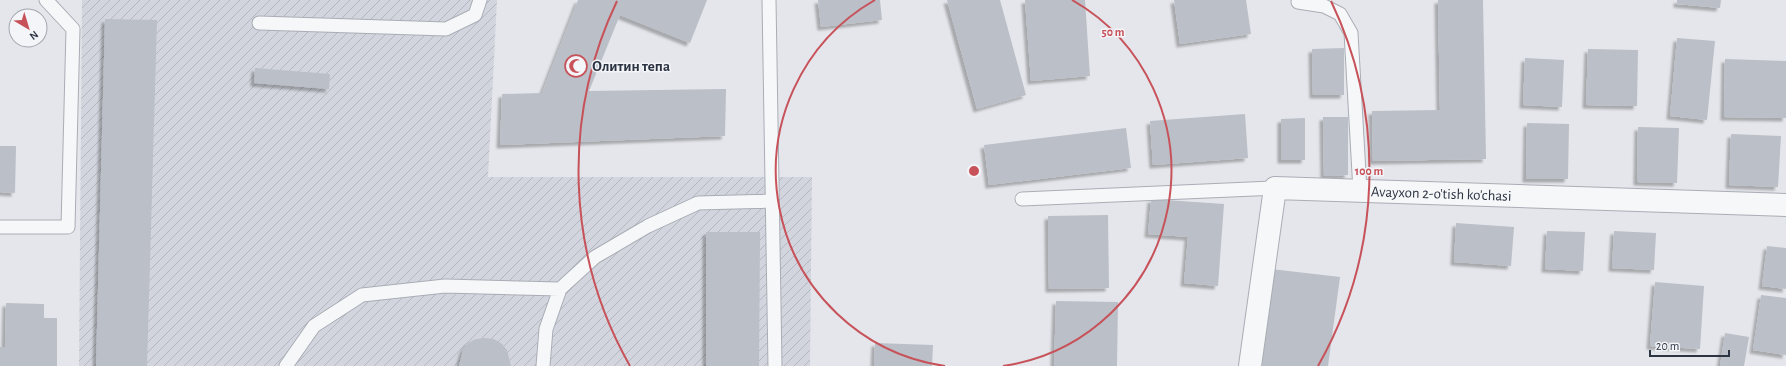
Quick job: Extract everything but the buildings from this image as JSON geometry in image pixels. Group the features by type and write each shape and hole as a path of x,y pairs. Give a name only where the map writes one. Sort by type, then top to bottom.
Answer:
{"street":[{"name":"Avayxon 2-o'tish ko'chasi","path":"1275,188 1786,205"},
{"path":"1250,366 1275,188"}],"lane":[{"path":"0,227 68,227 73,30 46,0"},
{"path":"259,23 446,29 476,15 480,0"},
{"path":"769,0 775,366"},
{"path":"1298,2 1324,6 1340,14 1351,33 1360,191"},
{"path":"1022,199 1275,188"},
{"path":"543,366 546,329 560,289 595,257 648,226 698,203 772,201"},
{"path":"286,366 314,326 362,295 445,286 560,289"}],"shaded area":[{"path":"82,0 497,0 488,177 812,177 810,366 79,366"}],"place":[{"name":"Олитин тепа","path":"576,66"}]}
